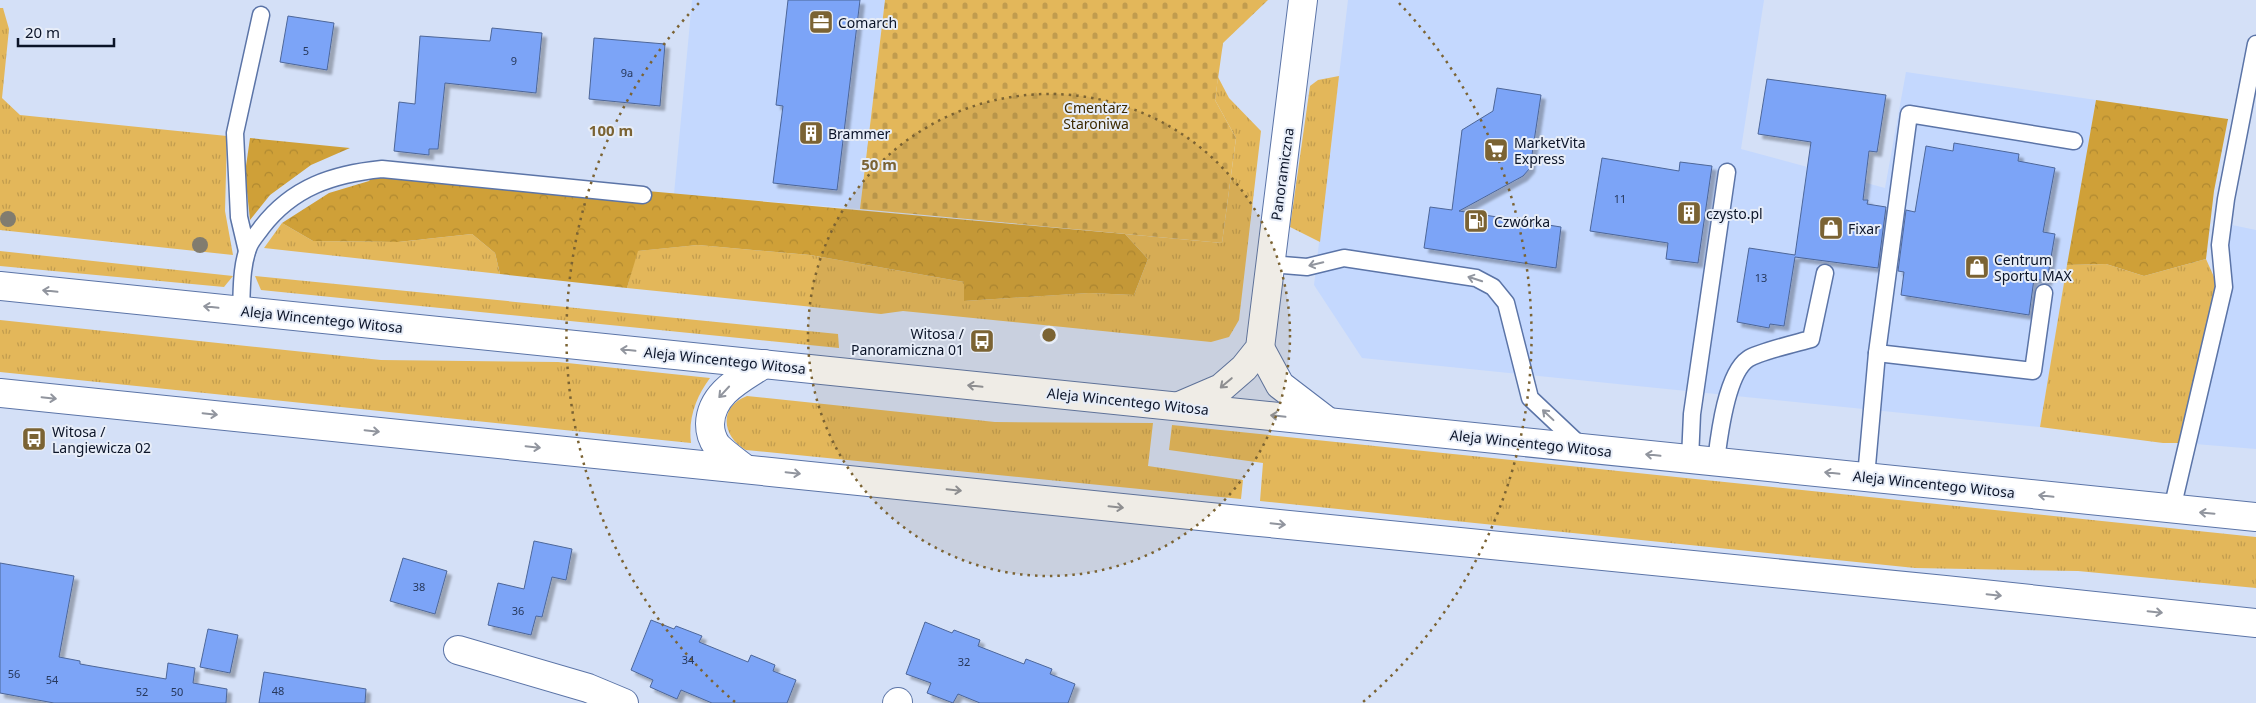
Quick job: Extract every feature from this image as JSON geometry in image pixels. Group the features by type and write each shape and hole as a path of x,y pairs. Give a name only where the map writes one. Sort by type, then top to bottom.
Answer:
{"main road":[{"name":"Panoramiczna","path":"1260,348 1296,70 1303,0"},
{"name":"Aleja Wincentego Witosa","path":"0,286 1866,476 2172,509 2252,515"},
{"path":"1179,406 1221,388 1244,368 1260,348 1280,385 1327,422"},
{"path":"744,468 716,444 710,432 710,415 716,400 728,387 764,364"},
{"path":"0,393 2256,623"},
{"path":"458,650 588,688 624,703"}],"lane":[{"path":"247,251 238,218 235,133 261,15"},
{"path":"2172,509 2224,287 2220,246 2226,198 2256,44"},
{"path":"1866,476 1876,353 1909,114 2074,141"},
{"path":"241,310 247,251 250,243 271,215 310,186 350,172 382,169 643,195"},
{"path":"1703,460 1692,414 1727,172"},
{"path":"1270,264 1307,266 1344,258 1476,278 1493,288 1506,303 1530,398 1583,448"},
{"path":"1703,460 1722,417 1732,381 1747,359 1811,339 1825,273"},
{"path":"1876,353 2033,371 2044,292"}],"shaded area":[{"path":"692,0 885,0 860,209 674,194"},
{"path":"1348,0 1764,0 1741,149 1885,188 1906,72 2096,100 2040,427 1362,358 1314,285"},
{"path":"2232,225 2256,230 2256,449 2183,443"}],"green space":[{"name":"Cmentarz Staroniwa","path":"885,0 1268,0 1223,43 1215,100 1236,138 1222,243 860,209"},
{"path":"0,8 3,8 9,29 2,98 20,115 227,136 225,211 233,255 0,230"},
{"path":"1339,76 1320,242 1290,227 1310,86 1318,80"},
{"path":"1218,77 1229,98 1261,131 1239,320 1229,337 1211,342 903,311 881,314 627,288 637,251 698,245 810,255 964,282 964,301 1089,293 1134,295 1148,259 1125,234 1222,243 1236,138 1215,100"},
{"path":"2096,100 2228,119 2214,191 2206,259 2144,276 2106,264 2067,265"},
{"path":"250,138 350,148 311,165 270,195 250,220 245,173"},
{"path":"379,167 1125,234 1148,259 1134,295 1089,293 964,301 964,282 810,255 698,245 638,251 627,288 500,274 495,253 472,234 398,242 313,241 282,223 329,193 369,181"},
{"path":"282,223 313,241 398,242 472,234 495,253 500,274 264,248"},
{"path":"0,251 233,276 224,287 0,266"},
{"path":"2206,259 2218,286 2183,443 2163,443 2040,427 2067,265 2106,264 2144,276"},
{"path":"255,276 838,334 839,348 261,290"},
{"path":"0,320 381,360 558,362 710,378 694,408 690,434 691,443 0,372"},
{"path":"747,396 995,422 1153,423 1148,466 1243,480 1241,499 746,450 732,438 727,422 731,407"},
{"path":"1172,425 2256,537 2256,588 2078,571 1915,568 1260,501 1263,463 1169,450"}],"building":[{"name":"Brammer","path":"788,0 860,0 837,190 773,183 783,106 776,105"},
{"path":"288,16 334,23 327,70 280,62"},
{"path":"492,28 542,33 536,93 445,83 438,149 429,149 429,155 394,151 399,102 415,104 420,36 490,41"},
{"path":"594,38 665,44 660,106 589,99"},
{"path":"1767,79 1886,95 1877,152 1869,151 1863,200 1868,200 1867,204 1886,207 1878,268 1795,257 1784,326 1770,324 1769,328 1737,322 1749,248 1795,255 1811,142 1758,134"},
{"path":"1497,88 1541,95 1530,168 1523,176 1459,211 1561,227 1556,268 1424,248 1430,207 1452,210 1462,130 1493,111"},
{"path":"1954,143 2019,154 2018,161 2055,168 2043,232 2055,234 2047,281 2034,279 2029,315 1901,295 1904,272 1898,271 1906,210 1915,212 1926,146 1953,151"},
{"path":"1602,158 1679,171 1680,162 1712,166 1698,263 1666,259 1668,243 1590,231"},
{"path":"534,541 572,549 566,580 552,577 542,617 536,616 531,635 488,625 498,583 524,589"},
{"path":"403,558 447,571 435,614 390,601"},
{"path":"0,563 74,576 59,657 80,661 80,664 166,679 168,663 195,668 193,683 227,689 226,703 54,703 0,693"},
{"path":"651,620 674,629 676,626 702,636 699,642 748,662 751,655 775,665 773,671 796,680 787,703 712,703 681,690 677,699 650,687 653,680 631,670"},
{"path":"925,622 952,633 954,630 980,640 978,646 1024,664 1026,659 1052,669 1050,674 1075,684 1068,703 980,703 958,694 953,703 927,693 931,683 906,674"},
{"path":"208,629 238,635 230,673 200,667"},
{"path":"264,672 366,689 365,703 259,703"}],"place":[{"name":"Comarch","path":"821,22"},
{"name":"Brammer","path":"811,133"},
{"name":"MarketVita Express","path":"1496,150"},
{"name":"czysto.pl","path":"1689,213"},
{"name":"Czwórka","path":"1476,221"},
{"name":"Fixar","path":"1831,228"},
{"name":"Centrum Sportu MAX","path":"1977,267"},
{"name":"Witosa / Panoramiczna 01","path":"982,341"},
{"name":"Witosa / Langiewicza 02","path":"34,439"}]}
